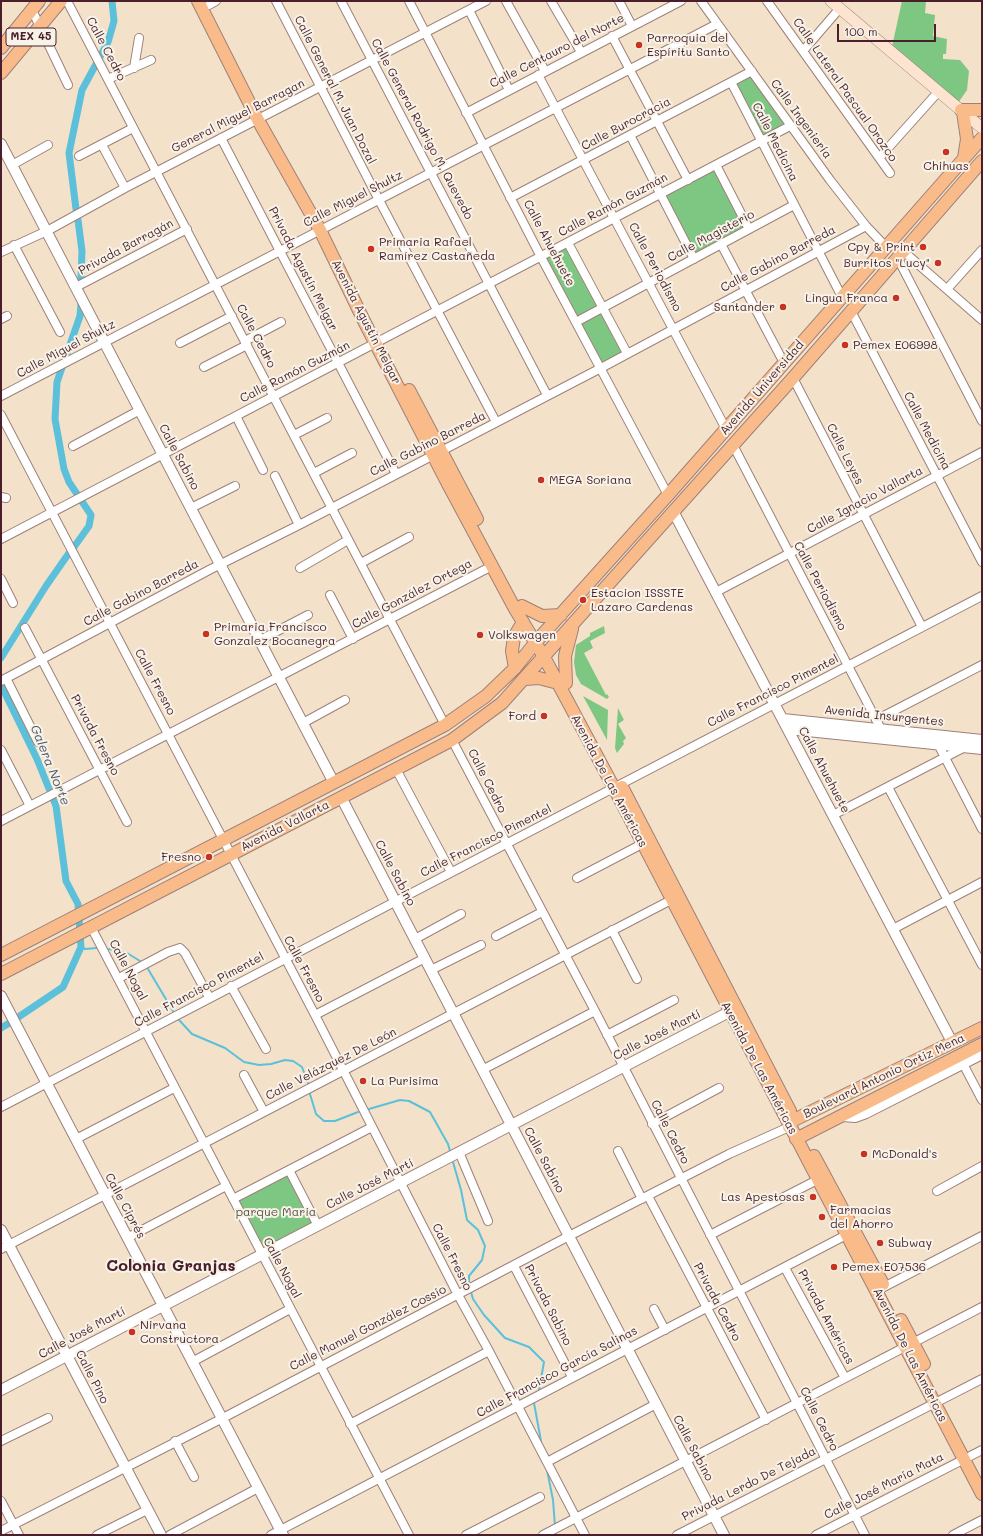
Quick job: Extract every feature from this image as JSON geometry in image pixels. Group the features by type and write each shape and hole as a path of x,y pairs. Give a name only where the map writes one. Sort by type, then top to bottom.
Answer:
{"main road":[{"name":"MEX 45","path":"1,73 61,1"},
{"name":"Avenida Agustín Melgar","path":"207,2 261,118 323,228 380,342 438,453 522,606 538,640"},
{"path":"836,4 982,128"},
{"name":"MEX 45","path":"1,48 35,6"},
{"path":"962,111 982,110"},
{"path":"962,111 967,139 964,158"},
{"name":"Avenida Universidad","path":"538,640 668,495 982,138"},
{"name":"Avenida Universidad","path":"547,655 980,165"},
{"name":"Avenida Agustín Melgar","path":"438,453 492,566 522,622 538,640"},
{"path":"522,606 542,616 560,615"},
{"path":"525,680 540,678 562,683 566,648 576,621"},
{"path":"515,668 512,651 514,637 522,622"},
{"name":"Avenida De Las Américas","path":"538,640 881,1289 967,1458 982,1494"},
{"name":"Avenida Vallarta","path":"1,955 445,725 486,696 515,668 538,640"},
{"name":"Avenida Vallarta","path":"1,974 452,740 502,703 547,655"},
{"name":"Avenida De Las Américas","path":"617,787 642,844 729,1012 792,1123"},
{"name":"Boulevard Antonio Ortiz Mena","path":"792,1123 982,1028"},
{"name":"Boulevard Antonio Ortiz Mena","path":"800,1138 961,1060 982,1044"},
{"path":"816,1110 818,1119 825,1125"},
{"name":"Avenida De Las Américas","path":"967,1458 982,1477"}],"street":[{"name":"Calle Cedro","path":"67,1 445,725"},
{"name":"Calle General M. Juan Dozal","path":"276,1 496,422"},
{"name":"Calle General Rodrigo M. Quevedo","path":"341,1 548,395"},
{"name":"Calle Ahuehuete","path":"408,1 541,257 668,495"},
{"name":"General Miguel Barragan","path":"1,252 47,231 125,188 486,1"},
{"name":"Calle Periodismo","path":"506,1 542,73 556,108 726,429"},
{"path":"551,1 581,52"},
{"path":"619,1 632,26"},
{"name":"Calle Centauro del Norte","path":"466,113 681,1"},
{"name":"Calle Ingeniería","path":"701,1 790,126 866,226 886,247"},
{"name":"Calle Lateral Pascual Orozco","path":"767,1 890,173"},
{"path":"803,52 836,4"},
{"path":"35,6 40,26 68,85"},
{"path":"469,10 509,90"},
{"name":"Calle Miguel Shultz","path":"1,396 717,24"},
{"path":"612,36 688,180"},
{"path":"134,68 139,38"},
{"path":"108,79 151,60"},
{"name":"Calle Burocracia","path":"510,198 752,71"},
{"name":"Calle Medicina","path":"730,82 842,297"},
{"path":"880,158 939,91"},
{"name":"Calle Ramón Guzmán","path":"1,539 380,342 438,310 790,126"},
{"path":"79,156 133,128"},
{"path":"630,135 694,259"},
{"name":"Privada Agustín Melgar","path":"221,138 396,474"},
{"name":"Calle Sabino","path":"1,144 334,783"},
{"path":"12,165 48,145"},
{"path":"102,145 125,188"},
{"path":"716,165 749,229"},
{"name":"Calle Magisterio","path":"576,322 794,205"},
{"name":"Calle Gabino Barreda","path":"4,680 220,565 601,368 866,226"},
{"name":"Privada Barragán","path":"76,287 187,229"},
{"path":"568,243 628,353"},
{"path":"721,244 784,363"},
{"path":"14,245 60,332"},
{"path":"948,288 982,250"},
{"path":"900,254 948,288 982,320"},
{"path":"900,254 982,420"},
{"name":"Calle Medicina","path":"851,311 982,562"},
{"path":"180,343 232,316"},
{"path":"204,367 281,322"},
{"name":"Calle Leyes","path":"792,378 922,627"},
{"path":"73,446 140,410"},
{"name":"Calle Fresno","path":"1,415 169,735 222,841 315,1015 400,1184 585,1535"},
{"path":"236,416 263,470"},
{"path":"294,435 327,418"},
{"name":"Calle Periodismo","path":"733,445 886,738"},
{"name":"Calle Ignacio Vallarta","path":"716,592 982,452"},
{"path":"314,473 352,453"},
{"path":"275,476 299,525"},
{"path":"191,508 235,486"},
{"name":"Calle Ahuehuete","path":"673,511 952,1042"},
{"path":"361,563 409,537"},
{"path":"300,568 348,540"},
{"name":"Calle González Ortega","path":"1,821 492,566"},
{"path":"1,579 13,603"},
{"path":"330,595 353,639"},
{"name":"Calle Francisco Pimentel","path":"1,1106 982,596"},
{"path":"260,640 308,615"},
{"name":"Privada Fresno","path":"25,628 127,822"},
{"path":"878,725 982,665"},
{"path":"4,680 38,742"},
{"path":"303,723 345,700"},
{"name":"Avenida Insurgentes","path":"783,719 878,725 982,742"},
{"name":"Avenida Insurgentes","path":"788,729 965,747 982,742"},
{"name":"Calle Cedro","path":"452,740 607,1035 866,1535"},
{"path":"938,744 982,829"},
{"path":"833,815 965,747"},
{"path":"1,750 34,805"},
{"path":"396,769 451,872"},
{"path":"888,787 982,965"},
{"name":"Calle Sabino","path":"341,797 724,1535"},
{"path":"577,878 642,844"},
{"path":"893,929 982,882"},
{"name":"Calle Velázquez De León","path":"5,1247 671,900"},
{"path":"496,936 542,912"},
{"path":"416,939 461,914"},
{"name":"Calle Nogal","path":"90,928 119,978 174,1088 407,1535"},
{"path":"612,930 637,979"},
{"path":"431,970 481,945"},
{"path":"119,978 173,949 180,948 185,953 209,997"},
{"path":"315,1015 425,958"},
{"path":"231,986 266,1049"},
{"name":"Calle Ciprés","path":"1,996 282,1533"},
{"path":"607,1035 674,1000"},
{"path":"482,1070 594,1011"},
{"name":"Calle José Martí","path":"1,1390 729,1012"},
{"path":"982,1054 961,1060 982,1100"},
{"path":"244,1074 264,1112"},
{"path":"76,1140 174,1088"},
{"path":"652,1124 719,1088"},
{"name":"Calle Manuel González Cossío","path":"1,1531 175,1441 221,1419 569,1236 792,1123"},
{"path":"233,1199 372,1127"},
{"name":"Privada Cedro","path":"618,1151 707,1308 766,1420"},
{"path":"459,1152 488,1221"},
{"path":"937,1191 982,1166"},
{"path":"289,1170 318,1226"},
{"path":"710,1235 821,1178"},
{"path":"127,1238 226,1186"},
{"name":"Calle Pino","path":"1,1230 5,1247 67,1356 124,1468 161,1535"},
{"name":"Calle Francisco García Salinas","path":"271,1535 282,1533 379,1479 785,1268 851,1232"},
{"path":"881,1289 982,1236"},
{"name":"Privada Sabino","path":"514,1266 572,1378"},
{"name":"Privada Américas","path":"785,1268 845,1378"},
{"path":"543,1535 982,1307"},
{"path":"192,1362 290,1309"},
{"path":"654,1309 664,1330"},
{"path":"350,1424 489,1351"},
{"name":"Privada Lerdo De Tejada","path":"677,1535 982,1379"},
{"path":"547,1462 656,1404"},
{"path":"1,1441 48,1418"},
{"path":"175,1441 194,1477"},
{"name":"Calle José María Mata","path":"816,1535 982,1450"},
{"path":"170,1535 258,1488"},
{"path":"466,1535 540,1497"},
{"path":"1,1501 19,1535"},
{"path":"97,1535 147,1510"},
{"path":"953,1535 982,1520"}],"green space":[{"path":"902,1 932,1 926,2 925,13 935,15 933,36 947,39 946,54 943,54 943,59 960,60 969,71 967,90 956,106 891,51"},
{"path":"752,71 790,126 761,141 731,82"},
{"path":"716,165 749,229 694,259 661,194"},
{"path":"568,243 627,353 601,368 541,257"},
{"path":"604,626 605,633 590,641 593,648 584,653 606,695 607,694 609,697 607,699 581,684 576,675 574,662 576,645 590,636 590,633"},
{"path":"583,696 608,710 607,740"},
{"path":"618,708 624,720 618,724 626,738 623,741 624,744 617,753 615,748"},
{"name":"parque Maria","path":"288,1174 313,1224 264,1251 237,1200"}],"waterway":[{"name":"Galera Norte","path":"76,209 69,153 82,90 108,42 114,21 112,1"},
{"name":"Galera Norte","path":"78,220 82,251 81,278"},
{"name":"Galera Norte","path":"74,547 89,526 91,515 69,482 64,469 55,419 57,382 80,316 81,303"},
{"name":"Galera Norte","path":"1,658 46,586 69,553"},
{"name":"Galera Norte","path":"2,687 37,759 56,806 66,881 78,904 81,947 63,987 17,1018"},
{"path":"81,947 85,949 97,948"},
{"path":"109,949 127,953 140,961"},
{"path":"148,969 173,1011"},
{"path":"179,1020 192,1034 225,1048 244,1062 259,1065 271,1064 285,1060 293,1061 302,1067 308,1083"},
{"name":"Galera Norte","path":"1,1028 11,1022"},
{"path":"310,1094 316,1114 324,1121 335,1121 358,1112"},
{"path":"369,1109 400,1100 409,1101 430,1112 448,1144 450,1151"},
{"path":"453,1162 461,1190 467,1220 478,1230 485,1246 482,1260 469,1276 469,1285"},
{"path":"471,1292 473,1299 484,1315 505,1338 529,1347 544,1362 539,1390"},
{"path":"534,1403 541,1441"},
{"path":"547,1470 553,1500 555,1526"}],"place":[{"name":"Parroquia del Espíritu Santo","path":"639,45"},
{"name":"Chihuas","path":"946,152"},
{"name":"Cpy & Print","path":"923,247"},
{"name":"Primaria Rafael Ramírez Castañeda","path":"371,249"},
{"name":"Burritos \"Lucy\"","path":"938,263"},
{"name":"Lingua Franca","path":"896,298"},
{"name":"Santander","path":"783,307"},
{"name":"Pemex E06998","path":"845,345"},
{"name":"MEGA Soriana","path":"541,480"},
{"name":"Estacion ISSSTE Lazaro Cardenas","path":"583,600"},
{"name":"Primaria Francisco Gonzalez Bocanegra","path":"206,634"},
{"name":"Volkswagen","path":"480,635"},
{"name":"Ford","path":"544,716"},
{"name":"Fresno","path":"209,857"},
{"name":"La Purisima","path":"363,1081"},
{"name":"McDonald's","path":"864,1154"},
{"name":"Las Apestosas","path":"813,1197"},
{"name":"Farmacias del Ahorro","path":"822,1217"},
{"name":"Subway","path":"880,1243"},
{"name":"Pemex E07536","path":"834,1267"},
{"name":"Nirvana Constructora","path":"132,1332"}],"district":[{"name":"Colonia Granjas","path":"171,1266"}]}
